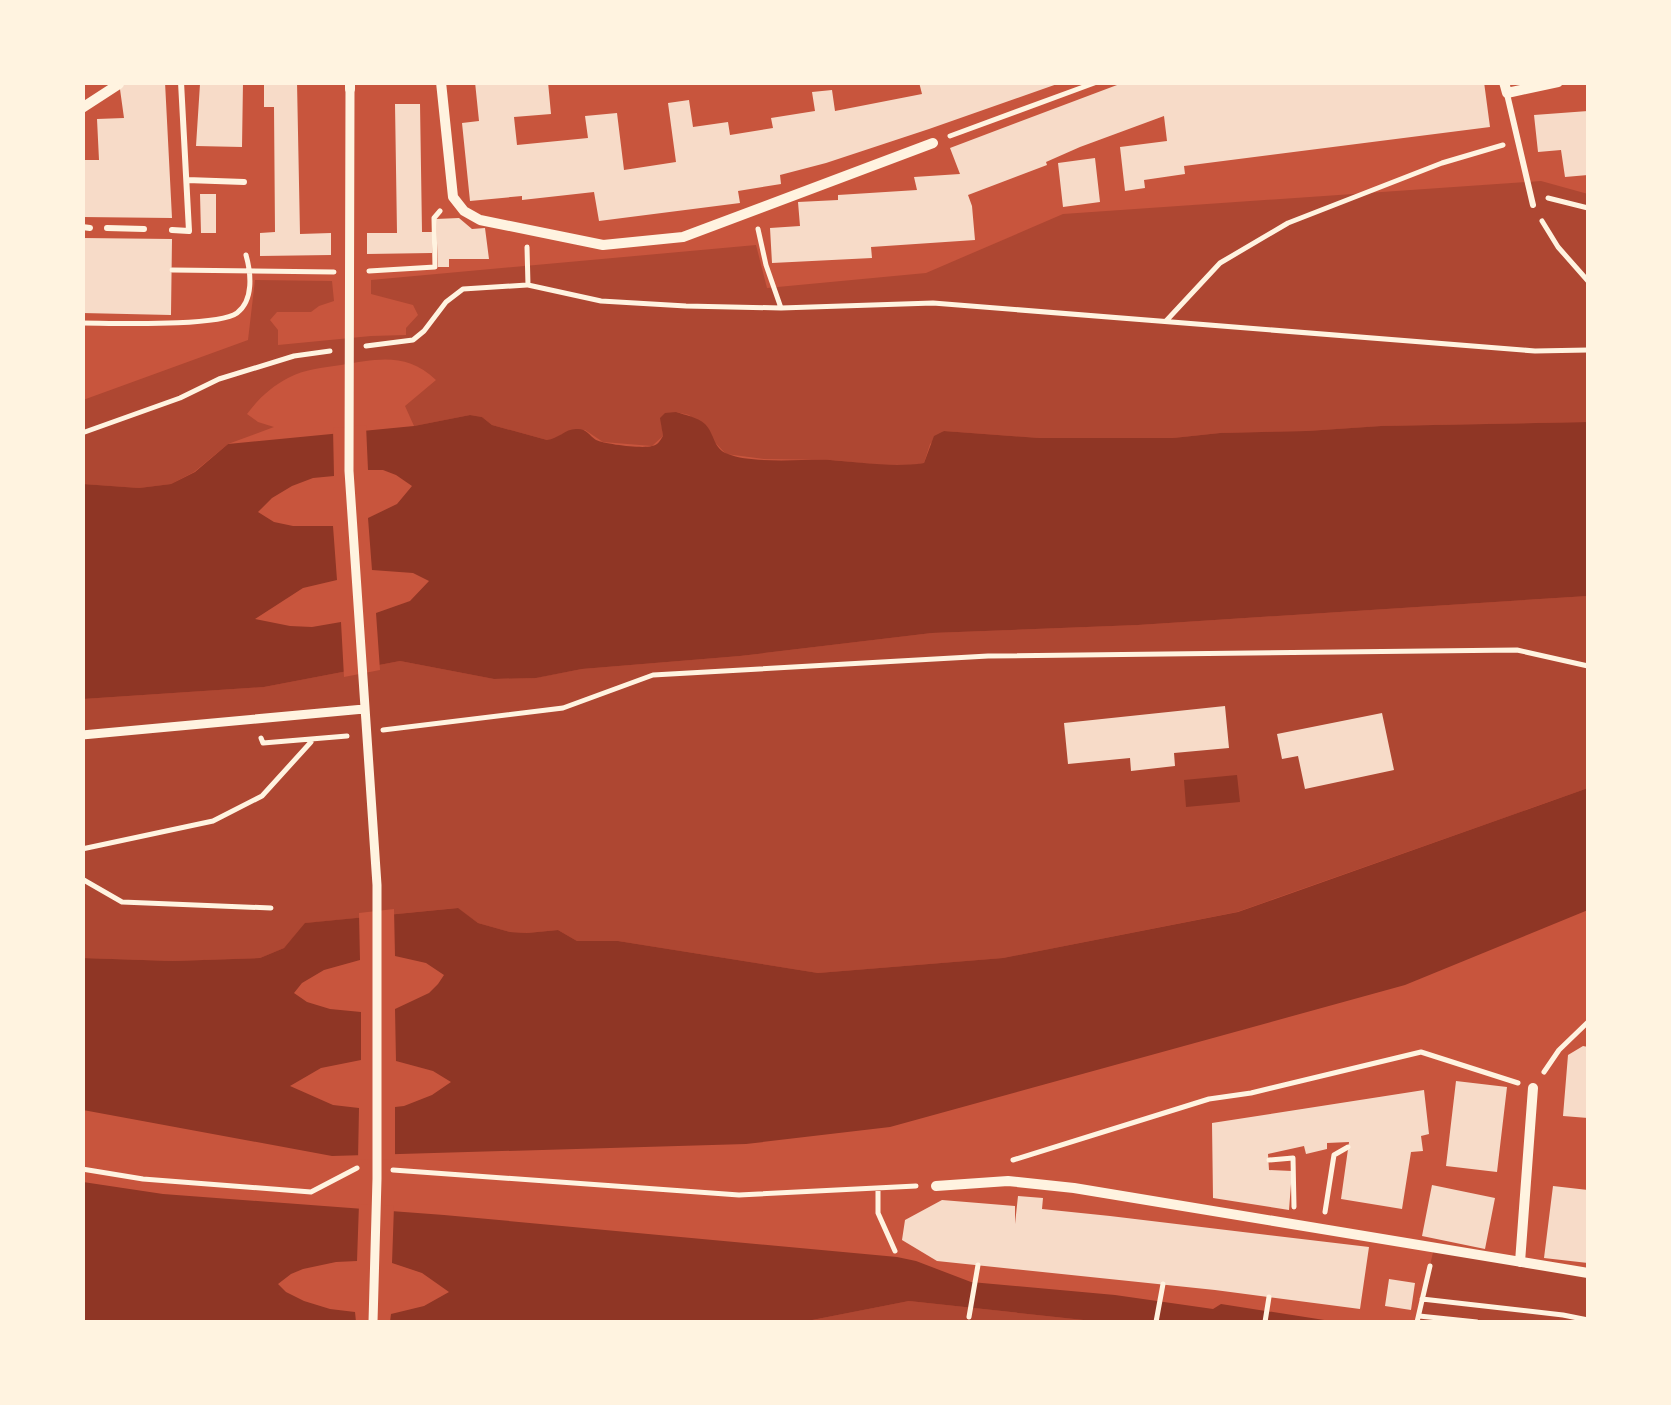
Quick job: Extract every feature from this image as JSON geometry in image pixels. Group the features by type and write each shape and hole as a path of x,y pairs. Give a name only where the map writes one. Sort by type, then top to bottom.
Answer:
{"street":[{"path":"441,82 452,196 464,211 480,220 603,245 683,237 933,143"},
{"path":"1505,88 1558,82"},
{"path":"87,104 119,84"},
{"path":"350,86 349,470 376,886 377,1179 373,1322"},
{"path":"82,735 364,709"},
{"path":"1520,1262 1533,1088"},
{"path":"936,1186 1008,1181 1074,1188 1588,1273"}],"lane":[{"path":"172,230 189,231 181,82"},
{"path":"1505,88 1534,206"},
{"path":"188,180 244,182"},
{"path":"107,228 144,229"}],"path":[{"path":"933,143 1098,82"},
{"path":"1166,321 1220,263 1288,223 1425,169 1518,140"},
{"path":"1530,192 1588,208"},
{"path":"1534,206 1558,248 1588,282"},
{"path":"754,212 781,308"},
{"path":"172,270 351,273 435,267 434,218"},
{"path":"526,227 528,285"},
{"path":"82,323 228,318 247,302 251,271 246,255"},
{"path":"376,345 412,340 463,289 528,285 601,301 781,308 933,303 1536,351 1588,350"},
{"path":"82,433 180,398 219,379 294,356 321,352"},
{"path":"408,726 563,708 653,675 988,656 1517,650 1588,666"},
{"path":"82,849 213,821 262,796 314,739"},
{"path":"82,880 122,902 271,908"},
{"path":"1009,1161 1209,1099 1422,1052 1533,1088 1559,1050 1588,1022"},
{"path":"1322,1230 1334,1155 1348,1147"},
{"path":"1268,1160 1293,1158 1295,1225"},
{"path":"82,1169 143,1179 311,1192 358,1168"},
{"path":"377,1169 738,1195 936,1186"},
{"path":"878,1188 878,1214 895,1251"},
{"path":"1434,1248 1418,1319 1476,1322"},
{"path":"969,1317 978,1264"},
{"path":"1156,1322 1163,1284"},
{"path":"1265,1322 1269,1297"},
{"path":"1422,1298 1588,1320"}],"shaded area":[{"path":"1541,181 1588,194 1588,422 1381,426 1173,438 1039,438 944,431 930,444 924,463 902,467 726,454 689,415 676,412 661,421 663,436 652,446 603,442 585,430 547,440 470,415 414,426 405,406 436,380 403,361 379,360 314,369 282,382 247,414 274,427 228,444 194,472 171,484 139,488 83,484 83,400 248,340 255,280 332,281 334,301 311,312 277,312 270,320 278,330 278,345 406,335 406,328 418,315 413,305 371,294 371,280 756,245 767,288 926,273 1063,214"},
{"path":"676,412 702,422 719,449 738,457 900,465 924,463 934,436 944,431 1039,438 1173,438 1381,426 1588,422 1588,596 1138,625 932,633 740,656 582,669 536,678 494,679 400,661 264,687 83,699 83,484 139,488 171,484 195,472 228,444 414,426 470,415 547,440 579,429 600,442 647,447 657,444 663,436 660,418"},
{"path":"1588,596 1588,788 1237,912 1003,958 818,973 618,941 577,941 558,930 510,932 478,923 457,908 306,923 284,948 260,958 83,958 83,699 264,687 400,661 494,679 535,678 582,669 740,656 932,633 1138,625"},
{"path":"1237,775 1240,802 1186,807 1184,780"},
{"path":"1588,788 1588,910 1405,985 890,1127 746,1144 332,1156 83,1110 82,958 260,958 284,948 305,923 458,908 478,923 510,932 558,930 577,941 618,941 818,973 1003,958 1238,912"},
{"path":"83,1182 163,1194 444,1215 897,1257 971,1282 1115,1295 1213,1309 1221,1304 1337,1322 1102,1322 909,1301 802,1322 83,1322"},
{"path":"1434,1248 1588,1273 1588,1322 1417,1322"},
{"path":"909,1301 1102,1322 802,1322"}],"pier":[{"path":"366,425 368,470 383,470 412,486 397,504 368,518 372,570 413,573 429,581 410,601 376,613 380,670 344,677 341,622 312,627 255,619 303,588 337,580 333,526 293,526 274,522 258,512 292,486 334,476 333,428"},
{"path":"394,909 395,956 426,963 444,975 429,993 395,1009 396,1061 433,1071 451,1082 432,1095 395,1107 395,1159 358,1160 359,1108 333,1105 290,1086 321,1068 361,1060 361,1012 330,1009 294,993 302,983 324,970 360,960 359,913"},
{"path":"359,1204 394,1206 392,1263 422,1273 449,1292 424,1306 391,1314 390,1322 356,1322 355,1312 330,1309 286,1292 278,1284 291,1274 336,1262 357,1261"}],"building":[{"path":"119,82 165,82 172,218 82,217 82,160 99,160 97,119 124,118"},
{"path":"203,82 243,82 242,147 196,146"},
{"path":"264,82 297,82 300,234 331,233 331,255 260,256 260,233 275,232 274,107 264,107"},
{"path":"475,82 548,82 551,114 514,117 517,145 588,138 585,116 617,113 624,170 676,162 668,103 689,100 693,127 728,122 730,135 773,128 771,118 815,111 812,92 832,90 835,111 922,94 919,82 1060,83 780,175 781,184 738,191 740,203 599,221 594,192 470,201 462,123 479,121"},
{"path":"1125,82 1484,82 1490,127 1184,166 1185,174 1144,180 1145,188 1125,191 1120,147 1167,141 1164,116 968,195 975,240 871,247 872,258 772,263 770,228 800,226 798,202 917,190 914,177 960,174 950,148"},
{"path":"395,104 420,104 422,232 432,232 432,253 367,254 367,233 397,233"},
{"path":"1588,111 1588,175 1565,177 1561,150 1538,152 1534,115"},
{"path":"1095,158 1100,202 1063,207 1058,163"},
{"path":"200,194 216,194 216,233 201,233"},
{"path":"459,218 472,229 485,228 489,259 449,259 449,267 438,267 436,219"},
{"path":"82,238 172,239 171,315 82,313"},
{"path":"1225,706 1229,748 1174,753 1175,766 1131,771 1130,758 1068,764 1064,723"},
{"path":"1382,713 1394,770 1305,789 1298,756 1282,759 1277,734"},
{"path":"1588,1047 1588,1118 1563,1116 1568,1055"},
{"path":"1456,1081 1507,1087 1497,1172 1446,1166"},
{"path":"1424,1090 1429,1134 1421,1136 1423,1151 1411,1152 1402,1209 1341,1199 1349,1142 1327,1143 1327,1149 1306,1154 1304,1146 1268,1154 1269,1170 1292,1171 1289,1210 1213,1198 1212,1123"},
{"path":"1432,1185 1495,1198 1485,1249 1422,1236"},
{"path":"1553,1186 1588,1190 1588,1263 1544,1258"},
{"path":"1018,1196 1043,1198 1042,1209 1369,1247 1360,1309 937,1261 902,1240 905,1220 942,1200 1015,1206 1015,1224"},
{"path":"1389,1279 1415,1283 1411,1310 1385,1306"}]}
